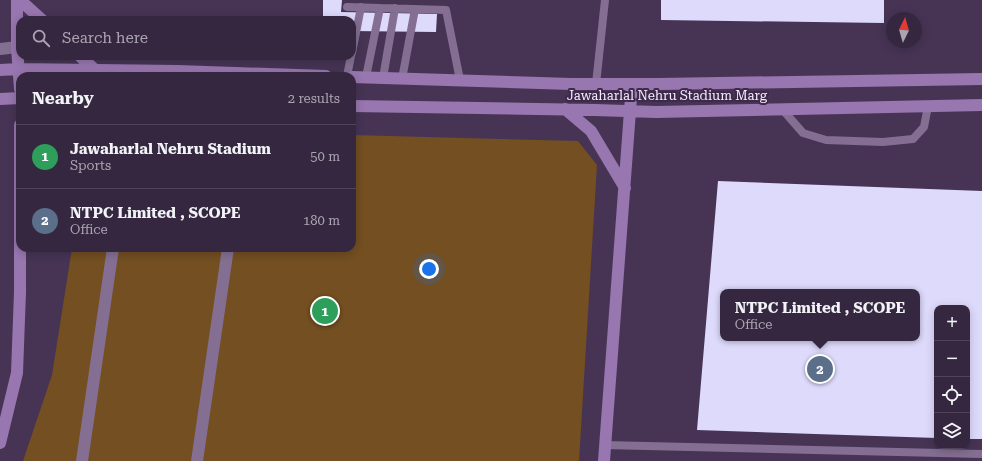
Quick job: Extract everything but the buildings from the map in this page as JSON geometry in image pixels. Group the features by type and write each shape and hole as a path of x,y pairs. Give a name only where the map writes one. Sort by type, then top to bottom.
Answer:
{"street":[{"path":"17,0 17,16"},
{"path":"20,0 38,16"},
{"path":"0,49 16,48"},
{"path":"18,60 18,72"},
{"path":"85,60 96,70"},
{"path":"0,70 18,69 173,72"},
{"name":"Jawaharlal Nehru Stadium Marg","path":"356,77 596,84 982,79"},
{"path":"604,461 632,84"},
{"path":"0,99 16,98"},
{"name":"Jawaharlal Nehru Stadium Marg","path":"356,106 630,112 982,105"},
{"path":"565,110 591,131 624,188"},
{"path":"0,443 18,373 20,252"},
{"path":"82,461 112,252"},
{"path":"197,461 227,252"}],"lane":[{"path":"596,84 605,0"},
{"path":"347,7 446,10 460,80"},
{"path":"356,34 361,7"},
{"path":"366,77 380,8"},
{"path":"383,78 396,8"},
{"path":"402,78 415,9"},
{"path":"348,72 351,60"},
{"path":"782,109 803,133 826,140 883,142 913,139 924,127 928,106"},
{"path":"604,445 982,454"}],"shaded area":[{"path":"356,135 578,141 597,165 579,461 23,461 52,375 71,252 356,252"}],"place":[{"name":"Jawaharlal Nehru Stadium","path":"325,311"},
{"name":"NTPC Limited , SCOPE","path":"820,369"}]}
